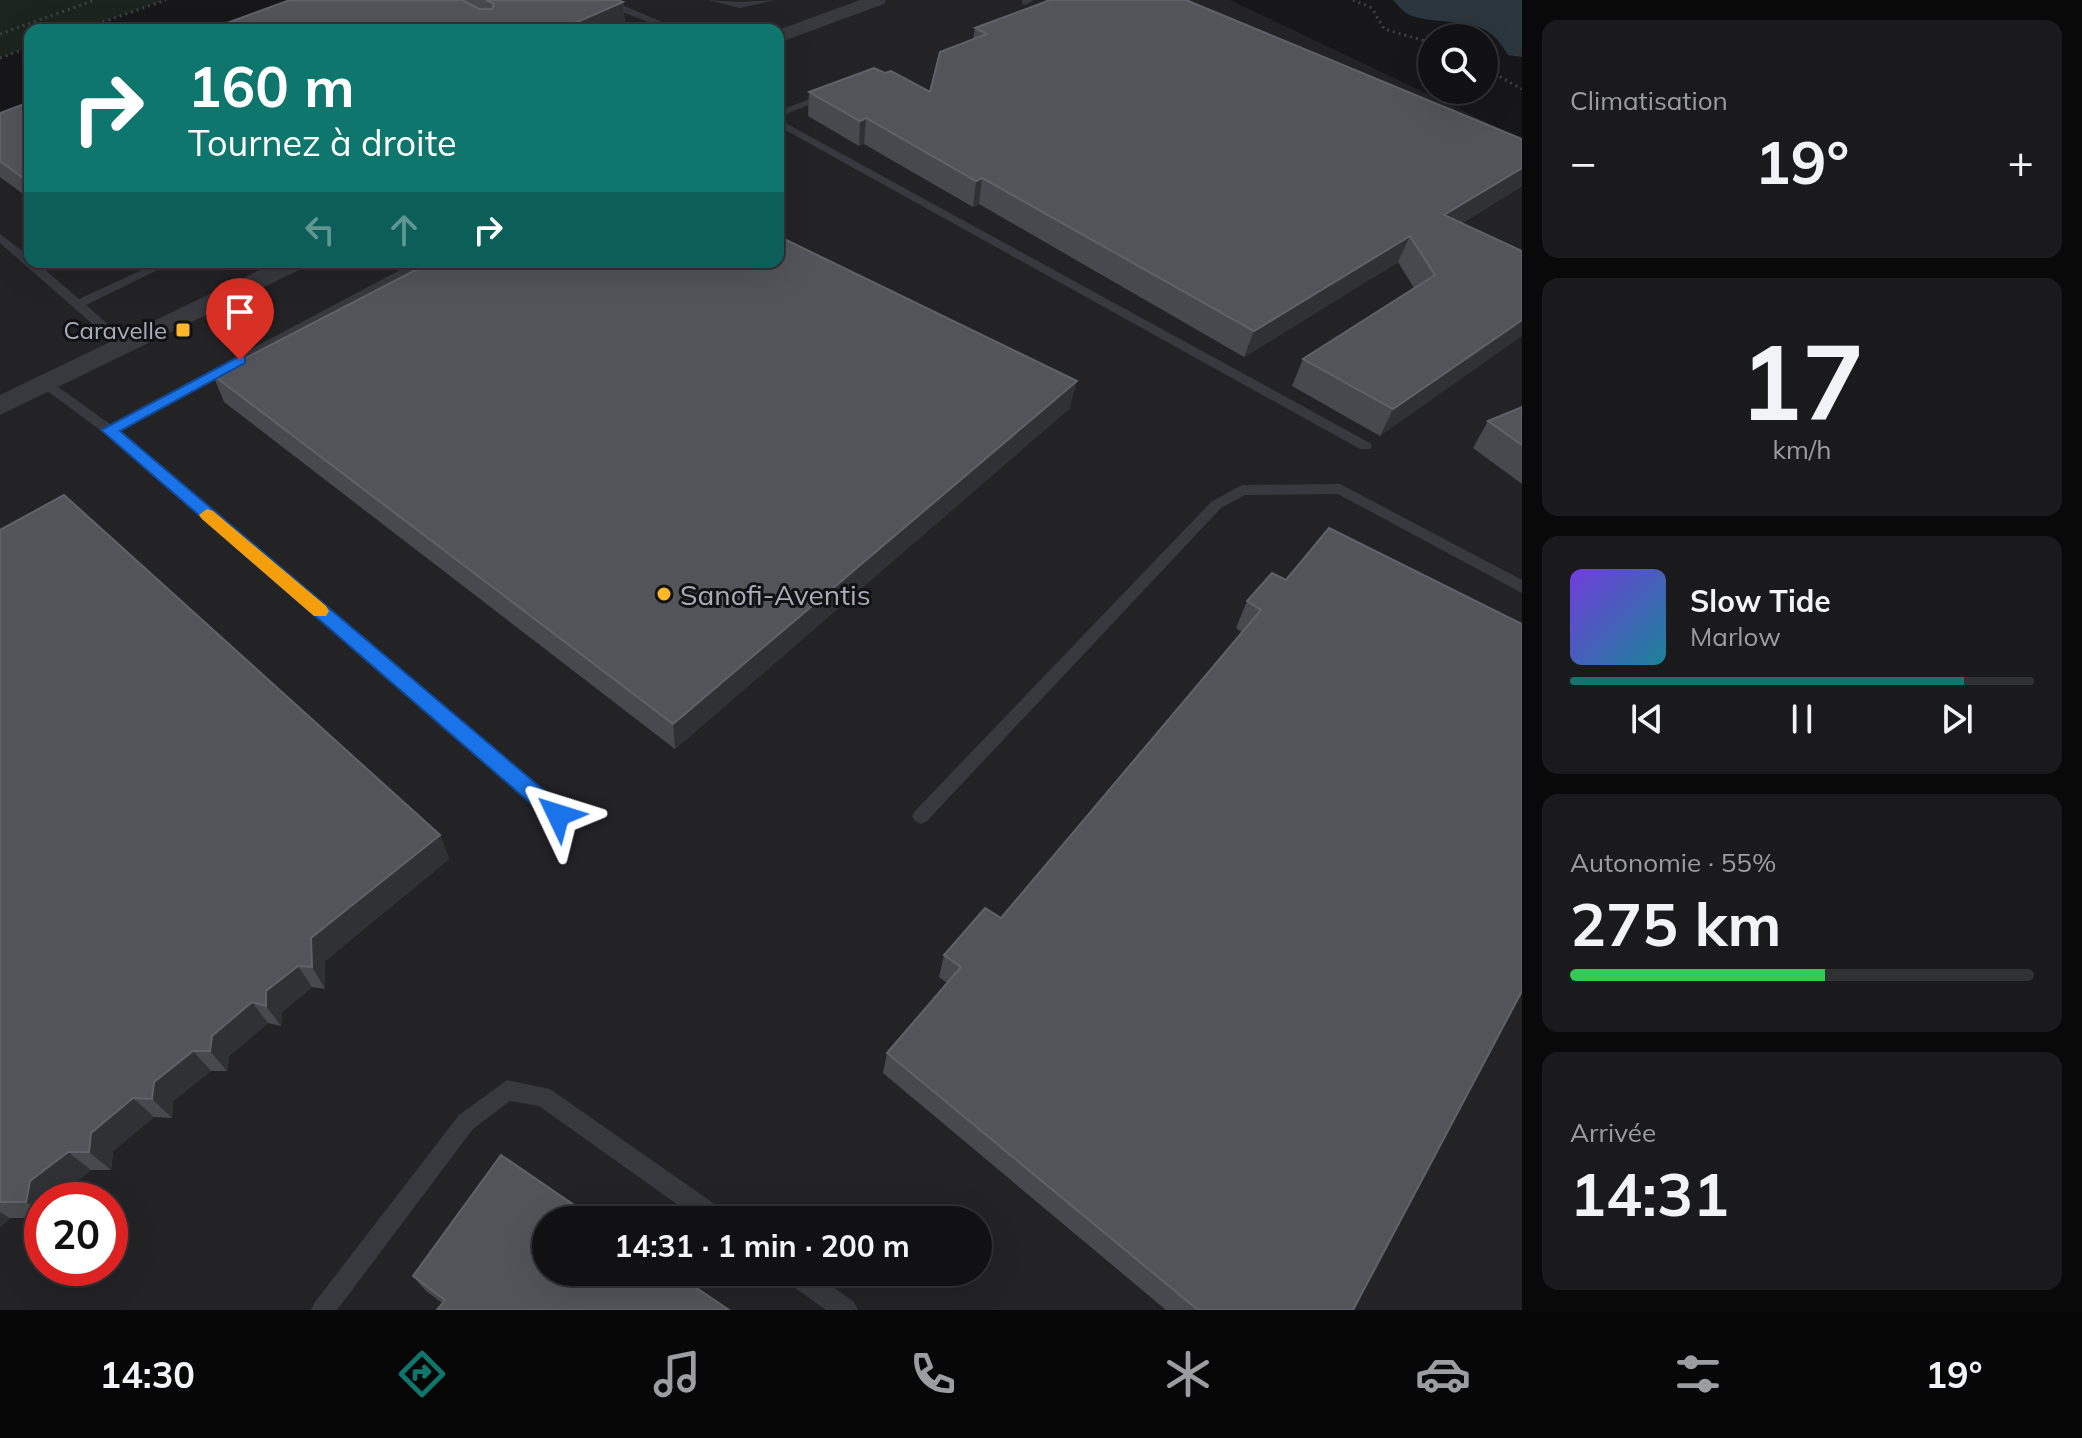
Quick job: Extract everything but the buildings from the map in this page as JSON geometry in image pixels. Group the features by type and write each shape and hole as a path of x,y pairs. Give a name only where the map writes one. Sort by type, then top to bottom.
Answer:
{"street":[{"path":"784,35 877,0"},
{"path":"0,406 284,268"}],"lane":[{"path":"617,0 620,8 662,24"},
{"path":"712,0 740,5 772,0"},
{"path":"784,112 840,91"},
{"path":"784,125 1365,446"},
{"path":"0,237 24,258"},
{"path":"35,268 125,346"},
{"path":"77,305 155,268"},
{"path":"109,430 413,268"},
{"path":"45,384 109,430 558,815"},
{"path":"921,816 1216,505 1242,490 1340,489 1522,587"},
{"path":"323,1310 466,1122 507,1090 543,1096 698,1206"},
{"path":"812,1286 846,1310"}],"path":[{"path":"28,24 95,0"},
{"path":"97,24 166,0"},
{"path":"1353,0 1372,8 1384,29 1418,39"},
{"path":"0,34 24,25"},
{"path":"0,58 24,49"},
{"path":"1498,76 1522,89"}],"shaded area":[{"path":"0,0 166,0 97,24 24,24 24,49 0,58"},
{"path":"316,0 1230,0 1418,89 1418,104 1448,104 1522,139 1522,1310 0,1310 0,119 24,109 24,268 784,268 784,24 252,24"},
{"path":"1393,0 1522,0 1522,57 1508,55 1498,40 1498,24 1426,19 1404,11"}],"slow traffic":[{"path":"207,515 320,611"}],"place":[{"name":"Caravelle","path":"183,330"},
{"name":"Sanofi-Aventis","path":"664,594"}],"route":[{"path":"240,360 109,430 558,815"}]}
